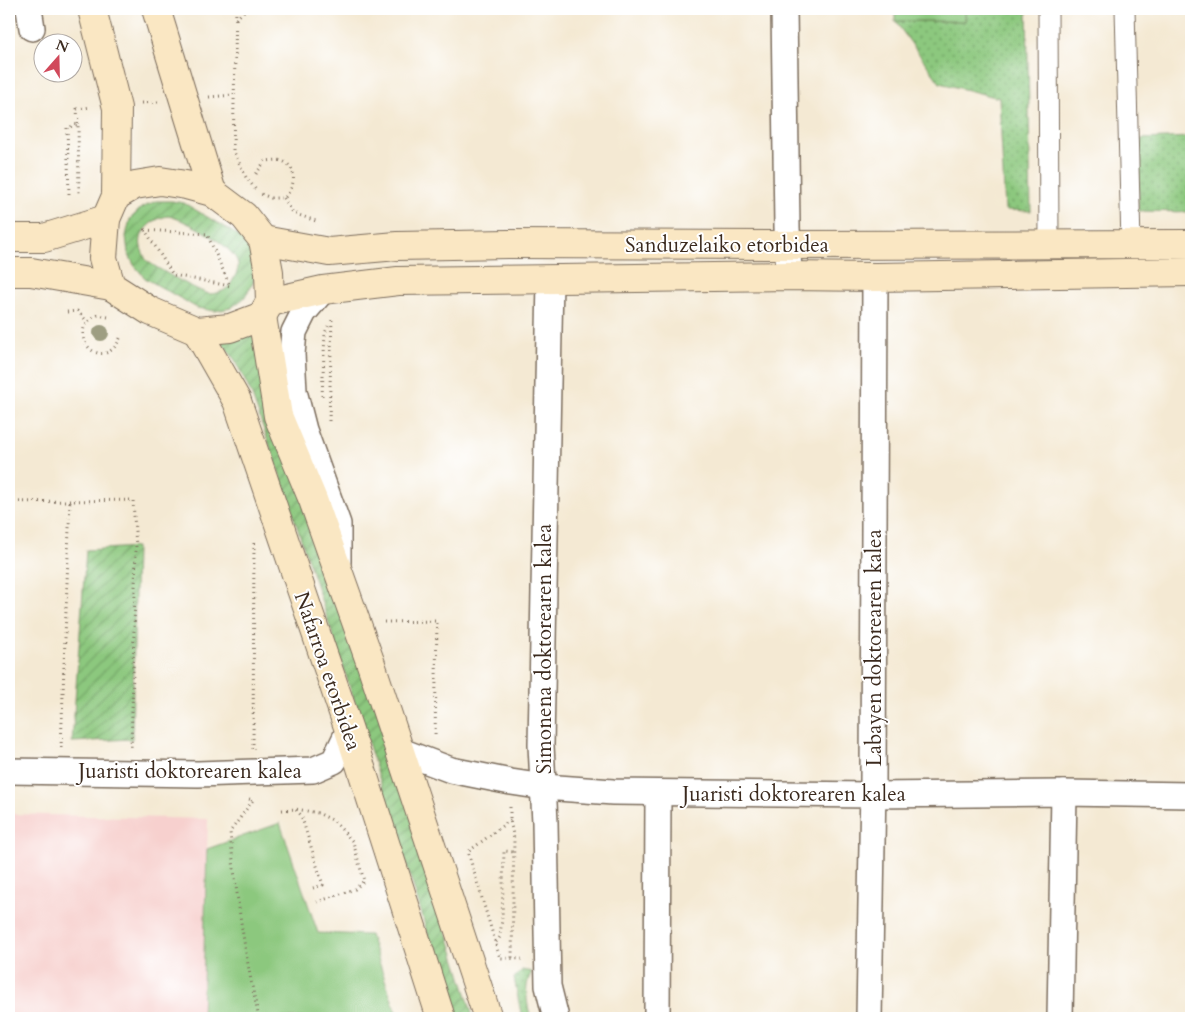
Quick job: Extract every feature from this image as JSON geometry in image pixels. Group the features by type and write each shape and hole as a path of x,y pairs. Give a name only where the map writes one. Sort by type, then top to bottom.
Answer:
{"main road":[{"path":"92,9 117,108 111,207 103,258 111,286"},
{"path":"156,9 212,192"},
{"path":"9,238 44,238 111,207 135,185 160,181 212,192 244,216 263,240"},
{"name":"Sanduzelaiko etorbidea","path":"263,240 329,252 397,246 508,244 1191,244"},
{"name":"Nafarroa etorbidea","path":"263,240 269,272 266,309 278,416 313,500 339,572 401,751 488,1018"},
{"path":"9,272 31,272 111,286 150,312 196,332"},
{"name":"Sanduzelaiko etorbidea","path":"196,332 230,328 266,309 328,302 398,281 1191,272"},
{"name":"Nafarroa etorbidea","path":"196,332 237,400 349,730 441,1018"}],"street":[{"path":"784,9 789,276"},
{"path":"1048,9 1048,245"},
{"path":"1125,9 1131,244"},
{"name":"Labayen doktorearen kalea","path":"869,1018 875,277"},
{"name":"Simonena doktorearen kalea","path":"550,280 541,745 544,787 548,986 556,1018"},
{"name":"Nafarroa etorbidea","path":"328,302 304,312 294,332 292,354 294,391 304,430 338,524 339,572"},
{"name":"Juaristi doktorearen kalea","path":"9,771 198,774 313,770 334,761 349,730"},
{"name":"Juaristi doktorearen kalea","path":"401,751 451,770 511,782 544,787 658,794 872,795 1064,793 1191,795"},
{"path":"1060,1018 1064,793"},
{"path":"657,1018 658,794"}],"path":[{"path":"236,9 233,150 246,177 255,189 264,196 278,199 284,198 293,187 292,169 282,160 265,161 256,174"},
{"path":"235,19 246,9"},
{"path":"77,108 79,194"},
{"path":"69,194 67,128 78,124"},
{"path":"284,198 293,213"},
{"path":"145,230 207,234 230,286 173,275 145,230"},
{"path":"328,302 329,423"},
{"path":"67,312 77,312 87,321"},
{"path":"114,319 98,315 87,321 83,331 86,346 96,353 107,352 117,345 121,336"},
{"path":"9,502 133,500 136,547 131,773"},
{"path":"60,756 70,501"},
{"path":"253,756 254,542"},
{"path":"378,622 437,621 435,743"},
{"path":"253,800 230,832 244,939 260,1018"},
{"path":"282,810 296,809 318,813 334,821 353,842 364,881 355,889 317,902"},
{"path":"296,809 301,816 323,885 313,888"},
{"path":"500,958 468,852 510,820 514,839 512,958"},
{"path":"495,943 500,937 502,920 504,851 514,852"}],"shaded area":[{"path":"9,814 208,819 202,1018 9,1018"}],"green space":[{"path":"895,9 965,9 965,21 895,21"},
{"path":"965,9 1027,9 1031,211 1005,210 999,98 940,83 895,21 965,21"},
{"path":"1191,137 1191,212 1138,211 1141,139"},
{"path":"156,201 184,203 236,234 251,249 256,265 253,283 244,298 231,308 215,311 197,308 145,278 134,265 128,253 126,236 130,219 141,208","holes":["168,216 176,218 209,235 235,257 238,264 237,271 226,289 214,294 205,293 146,260 141,246 142,234 146,228 156,220"]},
{"path":"260,325 473,1018 451,1018 421,911 366,736 280,475 251,393 235,360 218,337"},
{"path":"136,547 132,739 72,742 86,550"},
{"path":"280,823 318,933 370,935 398,1018 202,1018 207,849"},
{"path":"522,970 532,972 527,983 527,1001 531,1018 522,1018 514,978"}]}
